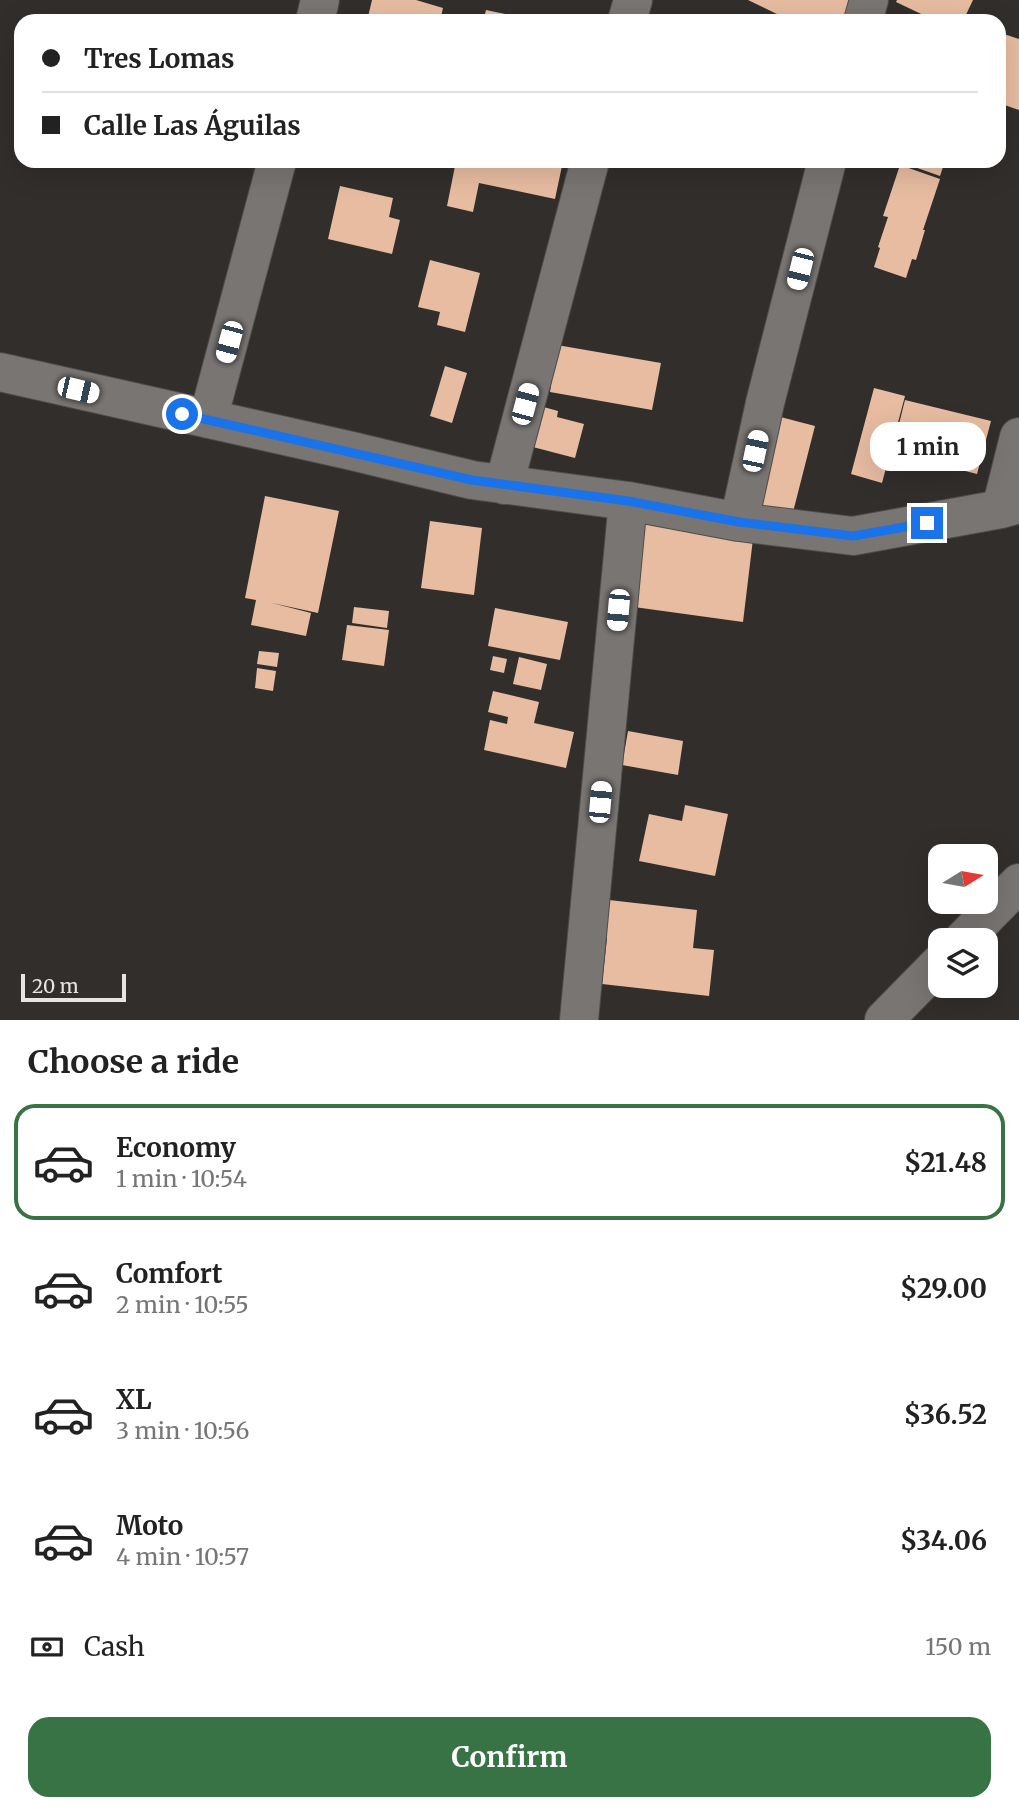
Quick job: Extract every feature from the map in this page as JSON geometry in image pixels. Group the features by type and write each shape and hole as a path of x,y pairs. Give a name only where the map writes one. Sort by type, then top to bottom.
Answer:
{"street":[{"path":"208,419 275,168"},
{"path":"488,483 588,168"},
{"path":"739,522 765,403 825,168"},
{"path":"0,372 488,483 628,501 739,522 853,536 1010,507 1019,436"},
{"path":"579,1020 628,501"},
{"path":"975,928 1019,883"},
{"path":"884,1020 928,975"}],"building":[{"path":"372,0 416,0 443,8 442,14 369,14"},
{"path":"748,0 860,0 854,14 777,14"},
{"path":"973,0 966,14 921,14 896,2"},
{"path":"486,10 505,14 485,14"},
{"path":"1006,35 1019,39 1019,110 1006,105"},
{"path":"455,168 562,168 555,199 479,183 473,212 447,206"},
{"path":"899,168 909,168 940,179 916,260 912,259 906,278 874,267 888,217 883,216"},
{"path":"917,168 943,168 940,176"},
{"path":"340,186 393,198 389,217 400,220 392,254 328,239"},
{"path":"430,260 480,273 465,332 437,325 440,312 418,307"},
{"path":"557,345 661,363 652,410 550,392"},
{"path":"445,366 467,373 452,423 430,416"},
{"path":"874,388 905,396 882,483 851,474"},
{"path":"905,400 991,421 977,474 892,452"},
{"path":"540,406 558,411 557,417 584,424 575,458 529,446"},
{"path":"769,414 815,426 792,516 746,504"},
{"path":"265,496 339,511 318,613 272,603 311,613 306,636 251,625 256,600 245,598"},
{"path":"645,518 753,539 743,622 634,607"},
{"path":"430,521 482,528 474,595 421,588"},
{"path":"354,607 389,611 387,628 352,623"},
{"path":"495,608 568,622 560,660 488,646"},
{"path":"347,625 389,630 384,666 342,660"},
{"path":"259,651 279,653 277,667 257,664"},
{"path":"493,656 507,659 504,673 490,670"},
{"path":"519,657 547,664 541,690 513,684"},
{"path":"257,668 276,671 273,691 255,688"},
{"path":"493,691 539,702 534,723 574,732 566,768 484,750 490,720 507,724 508,717 488,712"},
{"path":"628,731 683,741 678,775 622,765"},
{"path":"685,805 728,814 715,876 639,861 649,814 682,821"},
{"path":"609,900 697,910 693,948 714,950 709,996 602,984"}],"route":[{"path":"182,414 472,480 628,501 739,522 853,536 927,523"}]}
